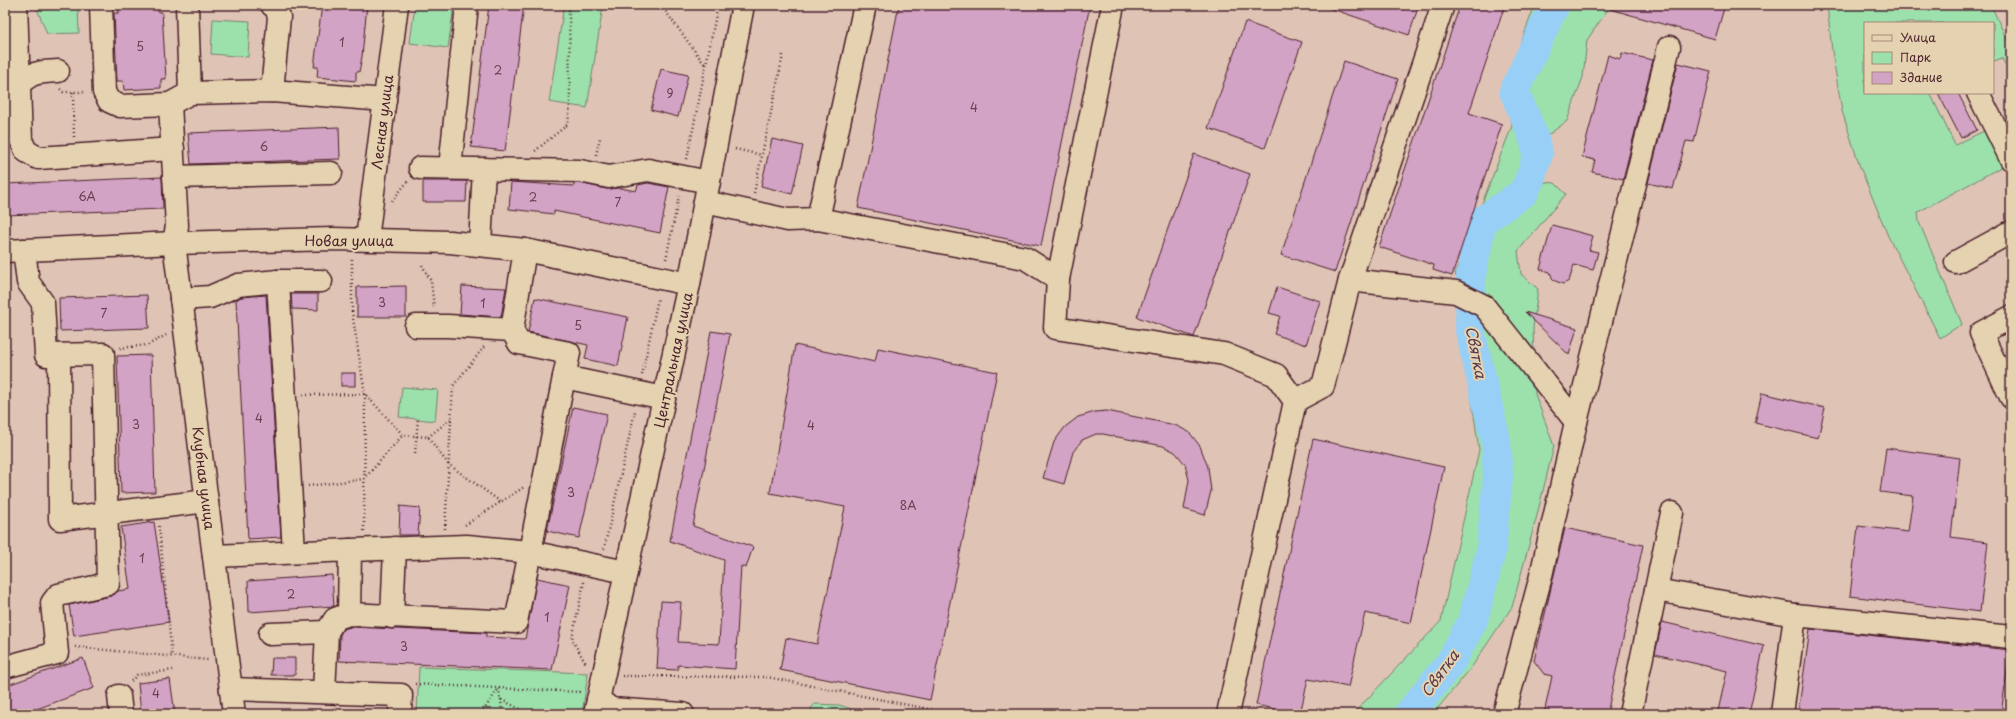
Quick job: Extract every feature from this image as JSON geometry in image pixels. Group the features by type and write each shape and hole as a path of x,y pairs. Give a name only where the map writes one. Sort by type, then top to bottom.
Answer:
{"street":[{"path":"16,5 12,86 21,140 26,152 38,158 173,149"},
{"path":"100,5 104,92 109,101 120,106 170,104 190,93 272,91 385,100"},
{"path":"187,5 190,93"},
{"path":"272,5 276,7 279,17 272,91"},
{"name":"Лесная улица","path":"359,239 385,100 396,5"},
{"path":"450,168 467,5"},
{"name":"Центральная улица","path":"593,706 603,676 689,284 743,5"},
{"path":"818,219 865,5"},
{"path":"1113,5 1058,279 1055,328 1224,354 1276,375 1295,401 1228,714"},
{"path":"1295,401 1323,386 1350,280 1443,5"},
{"path":"1504,714 1540,580 1576,422 1669,47"},
{"path":"12,86 30,76 42,72 58,71"},
{"path":"1978,94 2011,159"},
{"name":"Клубная улица","path":"170,104 177,226 174,243 234,714"},
{"path":"420,168 580,171 609,177 648,170 683,177 707,192 750,212 788,220 818,219 1025,258 1058,279"},
{"path":"480,245 484,169"},
{"path":"174,177 331,173"},
{"path":"1956,262 2011,232"},
{"name":"Новая улица","path":"14,250 174,243 359,239 450,242 525,250 689,284"},
{"path":"5,667 57,653 52,603 58,595 108,584 105,513 103,354 46,355 43,303 28,282 14,250"},
{"path":"505,330 525,250"},
{"path":"182,309 238,285 278,281 321,280"},
{"path":"1350,280 1456,292 1484,306 1576,422"},
{"path":"278,281 294,552"},
{"path":"2011,316 1981,333 2011,397"},
{"path":"324,692 327,632 335,619 349,614 516,622 569,353 520,343 505,330 426,326"},
{"path":"59,355 60,519 207,501"},
{"path":"564,377 664,398"},
{"path":"1630,714 1672,513"},
{"path":"214,556 467,546 530,552 626,572"},
{"path":"392,617 395,548"},
{"path":"349,614 357,550"},
{"path":"1656,590 1795,615 2011,637"},
{"path":"1782,714 1795,615"},
{"path":"270,634 327,632"},
{"path":"232,689 324,692 400,704"},
{"path":"593,706 611,709 683,714"}],"path":[{"path":"512,170 568,124 570,105 569,5"},
{"path":"661,5 706,65"},
{"path":"667,11 668,5"},
{"path":"718,5 663,278 638,393 593,566 572,639 592,674 603,676 766,678 954,714"},
{"path":"750,212 783,55"},
{"path":"58,71 58,87 62,92 104,92"},
{"path":"73,92 74,155"},
{"path":"732,148 762,155"},
{"path":"357,550 364,479 365,394 352,312 359,239"},
{"path":"422,265 431,281 426,326"},
{"path":"103,354 112,348 148,345 164,337 182,309"},
{"path":"444,547 453,386 505,330"},
{"path":"285,396 365,394 403,435 428,437 451,419"},
{"path":"415,452 418,419"},
{"path":"290,488 364,479 403,435"},
{"path":"428,437 448,464 501,502"},
{"path":"465,525 546,473"},
{"path":"158,506 172,657"},
{"path":"56,645 213,661"},
{"path":"120,704 137,675 173,670"},
{"path":"400,704 414,684 499,688 593,706"},
{"path":"499,688 502,714"},
{"path":"480,714 499,688"},
{"path":"500,699 530,714"}],"green space":[{"path":"37,5 78,5 79,33 47,34"},
{"path":"415,5 454,5 448,48 410,43"},
{"path":"564,5 603,6 587,108 549,102"},
{"path":"1535,5 1611,5 1587,40 1583,77 1567,121 1544,138 1542,182 1555,183 1566,194 1518,251 1521,274 1538,289 1533,328 1535,394 1554,446 1536,519 1512,607 1471,668 1433,714 1353,714 1441,621 1479,450 1456,292 1458,283 1455,273 1512,126 1505,85"},
{"path":"1827,5 1991,5 2011,49 2011,77 2002,58 1994,61 1994,22 1864,22 1864,94 1930,94 1955,145 1986,130 2003,166 1918,212 1919,222 1962,324 1940,338 1888,236 1860,167 1842,111 1832,51"},
{"path":"213,19 250,21 248,57 211,54"},
{"path":"402,387 438,390 435,421 399,417"},
{"path":"419,667 588,673 582,714 417,714"},
{"path":"815,704 839,705 867,714 813,714 811,708"}],"building":[{"path":"118,5 158,5 158,12 162,12 166,79 161,79 161,88 124,90 123,81 117,81 114,13 119,13"},
{"path":"322,5 367,5 362,57 359,72 356,72 356,81 317,77 318,67 314,67"},
{"path":"489,5 524,5 505,151 471,147"},
{"path":"899,5 1090,5 1041,246 858,208"},
{"path":"1327,5 1419,5 1409,35 1326,7"},
{"path":"1460,5 1505,5 1469,113 1502,124 1452,276 1433,270 1434,265 1379,247"},
{"path":"1611,5 1725,5 1715,39 1610,9"},
{"path":"1245,22 1302,42 1265,148 1208,128"},
{"path":"1622,53 1653,60 1623,179 1592,172 1595,160 1582,157 1608,55 1620,59"},
{"path":"1344,61 1398,79 1335,272 1281,255"},
{"path":"1678,63 1711,71 1694,142 1686,141 1673,189 1648,183"},
{"path":"661,69 688,75 678,117 651,110"},
{"path":"1939,94 1959,94 1977,130 1961,138"},
{"path":"339,127 340,159 191,164 188,133"},
{"path":"772,139 803,146 792,194 761,186"},
{"path":"1194,154 1250,174 1194,337 1137,317"},
{"path":"162,177 163,209 5,215 5,184"},
{"path":"423,181 467,181 466,202 423,202"},
{"path":"511,182 574,186 574,183 579,183 606,189 620,188 636,191 638,185 648,183 669,187 660,233 554,211 554,214 509,209"},
{"path":"1552,225 1593,236 1589,250 1598,252 1593,270 1574,265 1569,281 1563,284 1553,280 1550,272 1540,269"},
{"path":"406,286 406,317 357,317 357,287"},
{"path":"462,286 506,288 501,317 460,314"},
{"path":"1277,287 1320,301 1306,345 1274,334 1280,316 1269,313"},
{"path":"291,294 318,294 318,310 292,309"},
{"path":"147,295 149,328 60,331 59,298"},
{"path":"266,295 281,537 248,539 236,300 241,297"},
{"path":"535,298 628,317 618,366 585,359 588,345 528,332"},
{"path":"1525,312 1577,328 1569,355"},
{"path":"711,331 730,334 693,526 753,547 746,568 741,566 735,669 678,665 678,670 657,669 661,601 681,602 678,642 719,644 724,560 670,541"},
{"path":"795,345 875,362 878,348 997,372 930,700 780,670 786,638 817,644 845,507 770,493"},
{"path":"151,355 155,492 121,493 117,356"},
{"path":"341,373 355,373 355,386 341,386"},
{"path":"1762,393 1825,408 1818,438 1755,423"},
{"path":"573,407 607,414 579,538 547,531"},
{"path":"1107,411 1175,425 1189,432 1200,446 1208,467 1211,491 1205,515 1184,509 1189,480 1185,464 1175,452 1163,446 1103,434 1096,434 1082,440 1073,452 1064,484 1043,478 1054,442 1065,427 1078,417 1095,412"},
{"path":"1313,439 1444,467 1411,623 1365,613 1348,687 1308,679 1300,714 1298,714 1256,705"},
{"path":"1886,448 1960,458 1951,537 1988,542 1980,612 1850,596 1858,526 1908,532 1913,496 1880,492"},
{"path":"400,506 420,508 418,535 399,535"},
{"path":"154,522 169,622 74,636 69,605 111,596 118,591 130,589 121,527"},
{"path":"1565,528 1643,545 1607,714 1544,714 1552,676 1544,674 1534,661"},
{"path":"332,575 334,606 249,612 248,581"},
{"path":"537,578 570,585 552,670 339,661 340,635 343,629 351,627 486,633 486,637 525,639"},
{"path":"1662,622 1764,646 1749,714 1731,714 1718,711 1727,671 1655,654"},
{"path":"1810,629 2010,650 2001,714 1958,712 1958,714 1798,714"},
{"path":"83,658 94,688 23,714 5,714 5,686"},
{"path":"272,658 295,658 295,675 271,675"},
{"path":"170,679 175,714 141,714 138,683"}],"waterway":[{"name":"Святка","path":"1409,714 1450,663 1473,620 1491,551 1498,476 1496,441 1470,331 1471,275 1482,221 1524,192 1538,154 1533,136 1514,91 1555,5"}]}
